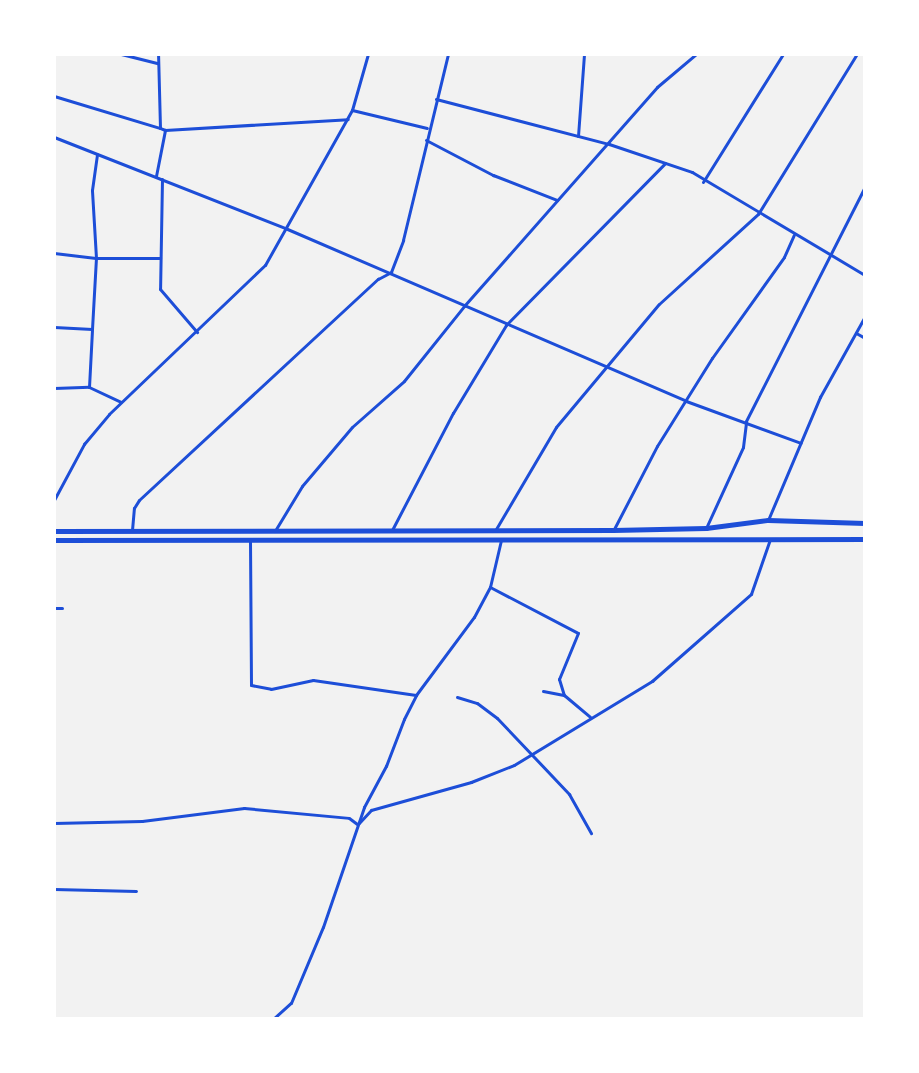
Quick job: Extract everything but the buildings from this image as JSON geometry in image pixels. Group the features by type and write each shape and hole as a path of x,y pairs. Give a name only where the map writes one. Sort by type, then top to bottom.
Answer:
{"highway":[{"path":"54,531 614,530 706,528 768,520 865,523"},
{"path":"524,540 525,529"},
{"path":"164,530 164,539"},
{"path":"54,540 865,539"}],"street":[{"path":"121,54 158,63"},
{"path":"156,176 162,129 158,54"},
{"path":"54,500 84,444 121,402 265,265 352,110 368,54"},
{"path":"132,530 134,508 139,500 378,279 391,272 403,240 427,128 448,54"},
{"path":"578,136 584,54"},
{"path":"276,529 302,486 352,427 404,381 464,306 657,87 696,54"},
{"path":"703,182 783,54"},
{"path":"496,529 556,427 608,364 659,304 758,214 857,54"},
{"path":"54,96 162,129 348,118"},
{"path":"436,99 609,144 692,172 703,182 865,274"},
{"path":"352,110 427,128"},
{"path":"54,137 391,272 506,325 608,364 686,401 801,443"},
{"path":"426,140 494,175 557,200"},
{"path":"89,387 96,258 92,190 98,154"},
{"path":"392,530 453,413 506,325 665,163"},
{"path":"162,179 160,289 197,332"},
{"path":"706,528 743,447 746,421 865,186"},
{"path":"614,530 686,401 784,257 794,235"},
{"path":"54,253 96,258 160,258"},
{"path":"768,520 820,397 865,316"},
{"path":"54,327 92,329"},
{"path":"856,332 865,338"},
{"path":"54,388 89,387 121,402"},
{"path":"250,539 251,685 271,689 313,680 416,695"},
{"path":"273,1019 291,1003 323,927 364,807 386,766 416,695 458,641 490,587 501,539"},
{"path":"358,825 371,810 471,782 514,765 652,681 751,594 771,539"},
{"path":"490,587 578,633 559,680 564,695"},
{"path":"54,608 62,608"},
{"path":"543,691 564,695 590,717"},
{"path":"457,697 471,700 497,718 569,795 591,833"},
{"path":"364,807 371,810"},
{"path":"54,823 142,821 244,808 349,818 358,825"},
{"path":"54,889 136,891"}]}
